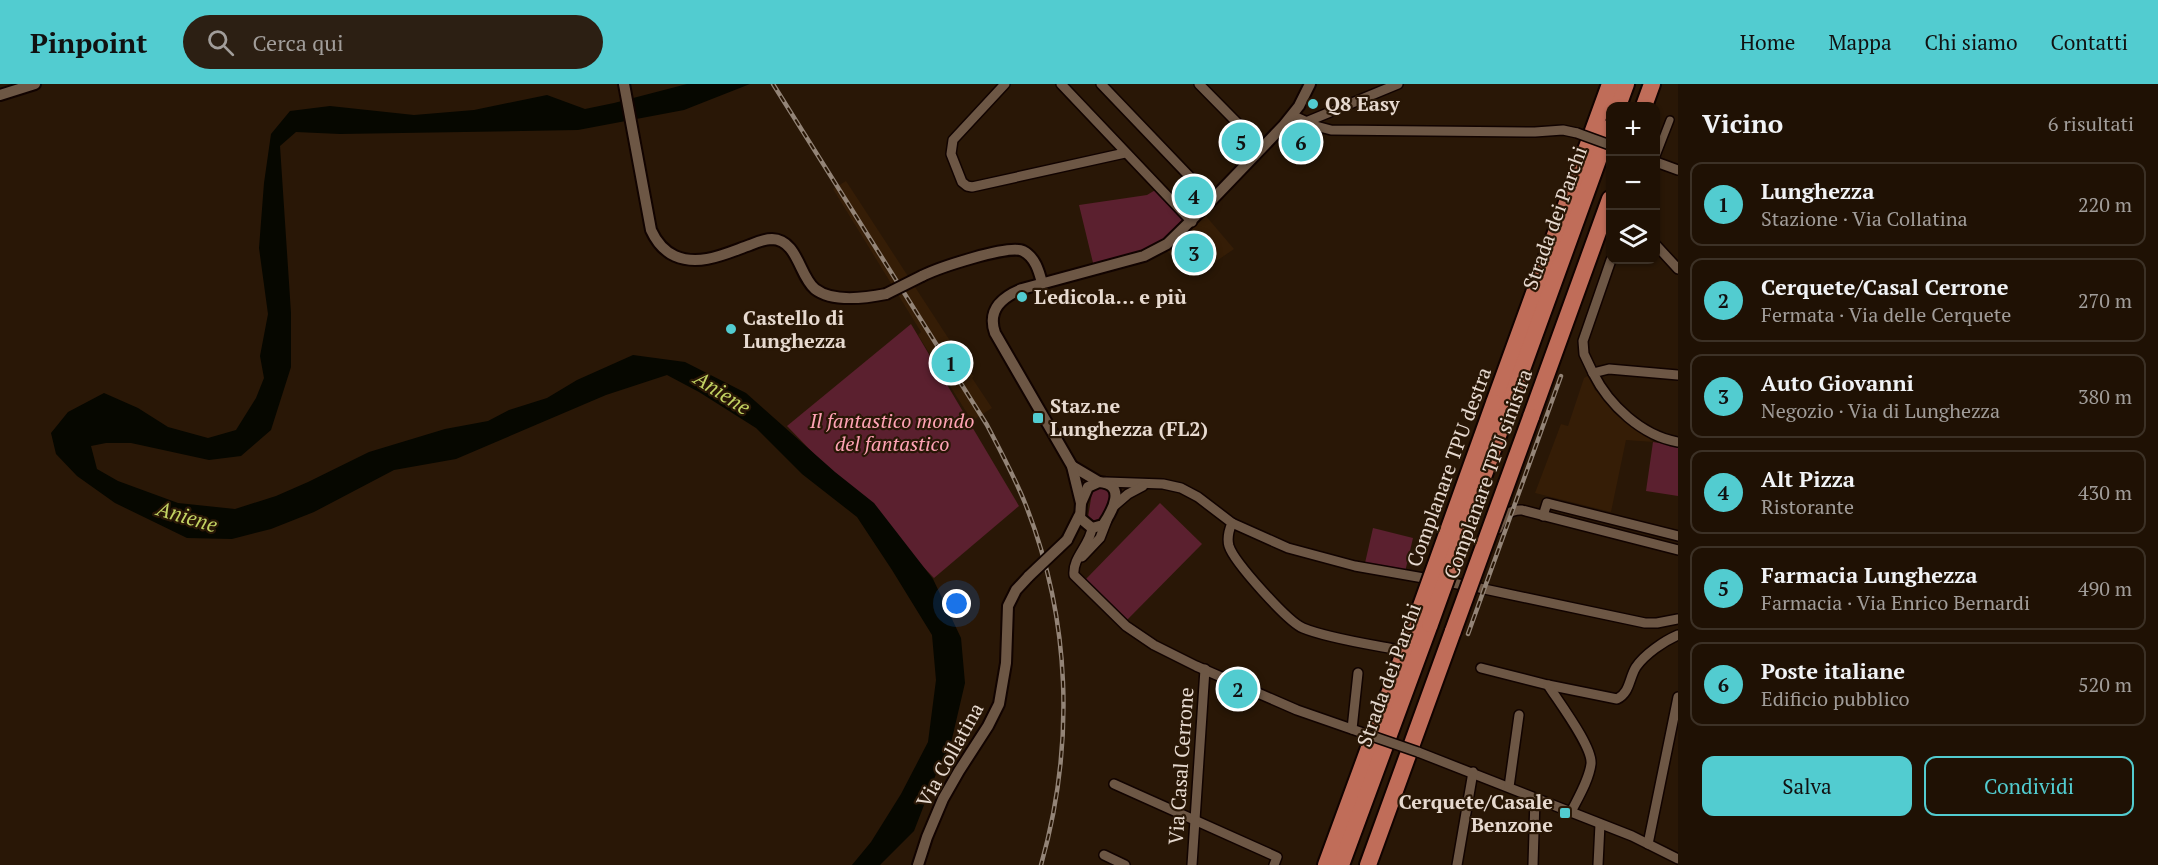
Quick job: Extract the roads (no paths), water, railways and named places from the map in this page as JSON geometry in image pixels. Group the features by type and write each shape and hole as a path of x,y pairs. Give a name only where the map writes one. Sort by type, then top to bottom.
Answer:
{"highway":[{"name":"Complanare TPU destra","path":"1513,410 1610,84"},
{"path":"1619,102 1626,84"},
{"path":"1632,102 1646,86"},
{"path":"1644,102 1646,86"},
{"name":"Strada dei Parchi","path":"1513,410 1606,142"},
{"name":"Strada dei Parchi","path":"1341,865 1611,156"},
{"name":"Complanare TPU sinistra","path":"1368,865 1434,625 1513,410 1606,210"},
{"name":"Strada dei Parchi","path":"1352,865 1434,625"},
{"path":"1326,865 1434,625"}],"street":[{"path":"0,95 35,84"},
{"path":"624,84 651,230 660,245 671,254 690,260 706,259 764,240 777,240 790,248 810,284 820,292 842,298 886,294 922,276 969,260 1014,249 1024,251 1032,258 1042,283"},
{"path":"1005,84 952,140 951,154 962,182 966,186 972,187 1125,153"},
{"path":"1060,84 1191,222"},
{"path":"1101,84 1212,200"},
{"path":"1199,84 1262,148"},
{"path":"1081,503 1072,466 998,339 993,325 994,311 1000,301 1017,291 1144,256 1170,242 1292,115 1310,84"},
{"path":"1306,122 1398,84"},
{"path":"1292,115 1319,128 1331,130 1535,132 1563,130 1606,143"},
{"path":"1660,146 1670,120"},
{"path":"1660,163 1678,170"},
{"path":"1660,249 1678,269"},
{"path":"1610,264 1583,343 1584,354 1605,394 1632,420 1650,433 1665,440 1678,442"},
{"path":"1593,373 1609,369 1678,375"},
{"path":"1072,466 1109,484 1116,497 1097,542 1075,563"},
{"path":"1107,520 1102,526 1090,527 1079,516 1081,503 1088,487 1101,482 1172,486 1190,492 1232,523 1288,548 1355,566 1475,587 1645,623 1661,623 1678,619"},
{"path":"1114,506 1130,492 1148,484"},
{"path":"1543,516 1547,503 1678,536"},
{"path":"1475,587 1505,516 1516,510 1678,550"},
{"name":"Via Collatina","path":"1067,540 1079,516"},
{"path":"1232,523 1228,540 1231,550 1252,579 1293,622 1307,630 1394,649"},
{"path":"1090,527 1089,538 1075,563 1076,578 1126,626 1154,645 1297,710 1473,772 1648,844 1678,859"},
{"name":"Via Collatina","path":"918,865 925,841 943,799 999,704 1006,663 1008,606 1016,590 1067,540 1090,527"},
{"path":"1481,668 1548,685 1613,699 1619,698 1626,692 1634,670 1642,661 1678,635"},
{"name":"Via Casal Cerrone","path":"1192,865 1205,669"},
{"path":"1352,729 1358,673"},
{"path":"1548,685 1584,741 1591,760 1589,771 1571,812"},
{"path":"1648,844 1678,697"},
{"path":"1509,787 1519,715"},
{"path":"1457,865 1473,772"},
{"path":"1114,784 1277,856 1274,865"},
{"path":"1533,865 1535,798"},
{"path":"1598,865 1600,824"},
{"path":"1104,855 1125,865"}],"water":[{"name":"Aniene","path":"687,84 750,84 684,110 578,130 340,134 296,132 280,146 291,313 291,367 271,430 241,456 209,460 131,443 106,443 91,446 97,469 118,481 178,503 235,509 276,496 369,452 445,429 488,421 509,410 547,398 577,380 633,355 685,362 746,393 835,472 874,503 933,579 961,638 965,683 951,743 936,774 914,831 880,865 852,865 871,842 901,794 928,742 936,680 932,635 857,517 802,474 756,428 667,375 606,395 456,459 394,470 314,512 271,529 232,539 187,538 115,503 77,476 56,454 51,433 68,412 104,393 138,408 168,427 208,438 236,430 256,398 264,378 260,356 268,314 259,248 264,183 271,134 290,111 330,106 414,115 474,110 547,95 585,109"}],"railway":[{"path":"773,84 987,425 1025,503 1052,592 1063,682 1063,728 1059,774 1052,820 1041,865"},
{"path":"1468,634 1561,376"}],"place":[{"name":"Q8 Easy","path":"1313,104"},
{"name":"Farmacia Lunghezza","path":"1241,142"},
{"name":"Poste italiane","path":"1301,142"},
{"name":"Alt Pizza","path":"1194,196"},
{"name":"Auto Giovanni","path":"1194,253"},
{"name":"L'edicola… e più","path":"1022,297"},
{"name":"Castello di Lunghezza","path":"731,329"},
{"name":"Lunghezza","path":"951,363"},
{"name":"Staz.ne Lunghezza (FL2)","path":"1038,418"},
{"name":"Cerquete/Casal Cerrone","path":"1238,689"},
{"name":"Cerquete/Casale Benzone","path":"1565,813"}],"park label":[{"name":"Il fantastico mondo del fantastico","path":"892,432"}]}
